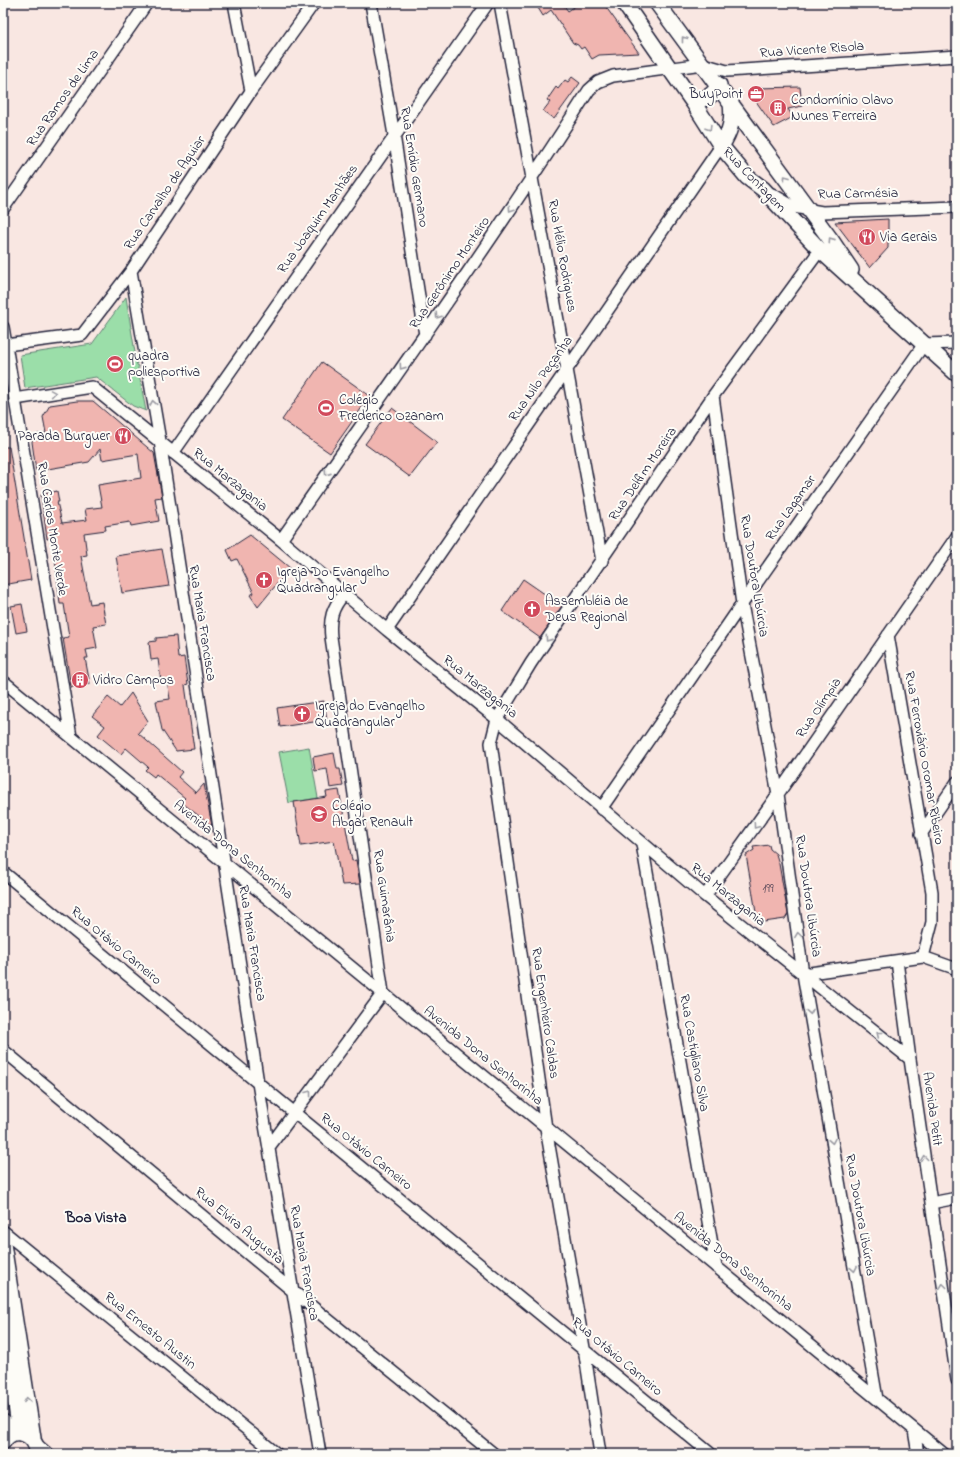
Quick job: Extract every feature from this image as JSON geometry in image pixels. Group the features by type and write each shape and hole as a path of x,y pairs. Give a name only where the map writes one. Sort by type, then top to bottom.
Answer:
{"street":[{"name":"Rua Ramos de Lima","path":"3,209 147,3"},
{"path":"234,3 251,91"},
{"name":"Rua Carvalho de Aguiar","path":"6,345 82,335 131,271 251,91 314,3"},
{"name":"Rua Emídio Germano","path":"371,3 394,135 425,335"},
{"name":"Rua Joaquim Manhães","path":"173,452 488,3"},
{"name":"Rua Hélio Rodrigues","path":"500,3 602,561"},
{"name":"Rua Contagem","path":"624,3 693,102 721,146 747,177 763,189 820,250 860,284 957,374"},
{"name":"Rua Contagem","path":"657,3 832,240 860,284"},
{"name":"Rua Vicente Risola","path":"671,70 703,64 727,71 957,56"},
{"name":"Rua Gerônimo Monteiro","path":"281,540 425,335 533,177 589,90 598,82 612,76 671,70"},
{"path":"693,102 714,94 718,86"},
{"path":"721,146 729,134 732,125 731,102"},
{"name":"Rua Nilo Peçanha","path":"387,630 721,146"},
{"name":"Rua Carmésia","path":"763,189 794,207 822,212 957,207"},
{"name":"Rua Delfim Moreira","path":"496,719 531,663 602,561 713,396 820,250"},
{"name":"Rua Maria Francisca","path":"131,271 160,441 258,1083 320,1454"},
{"name":"Rua Carlos Monte Verde","path":"3,326 6,345 7,376 15,399 71,737"},
{"path":"924,344 957,342"},
{"name":"Rua Lagamar","path":"601,809 924,344"},
{"name":"Rua Marzagania","path":"15,399 92,386 281,540 705,896 910,1059"},
{"name":"Rua Doutora Libúrcia","path":"713,396 742,604 778,794 803,974 877,1399"},
{"name":"Rua Olímpia","path":"705,896 778,794 957,536"},
{"name":"Rua Guimarânia","path":"344,594 336,603 331,615 331,637 383,993"},
{"name":"Rua Ferroviário Oromar Ribeiro","path":"888,635 932,892 933,909 930,931 923,957"},
{"name":"Avenida Dona Senhorinha","path":"3,681 944,1454"},
{"name":"Rua Engenheiro Caldas","path":"496,719 491,743 494,772 546,1128 584,1348 600,1454"},
{"path":"921,834 957,782"},
{"name":"Rua Castigliano Silva","path":"642,844 716,1267"},
{"name":"Rua Otávio Carneiro","path":"3,872 258,1083 584,1348 711,1454"},
{"path":"803,974 923,957 957,969"},
{"name":"Avenida Petit","path":"897,961 957,1380"},
{"path":"269,1147 383,993"},
{"name":"Rua Elvira Augusta","path":"3,1050 294,1292 494,1454"},
{"path":"931,1203 957,1198"},
{"name":"Rua Ernesto Austin","path":"3,1231 277,1454"},
{"path":"3,1244 24,1441"},
{"path":"3,1320 24,1441"},
{"path":"3,1422 24,1441 48,1454"},
{"path":"914,1430 918,1454"}],"green space":[{"path":"126,297 146,411 133,406 96,377 25,388 20,355 92,344"},
{"path":"309,747 318,798 289,803 279,752"}],"building":[{"path":"535,3 562,3 568,11 580,3 603,3 639,53 599,55 592,59 584,47 581,49 578,45 573,43 551,10 543,16"},
{"path":"572,77 580,83 554,119 543,111 550,102 547,100 556,87 558,89 565,80 568,82"},
{"name":"Condomínio Olavo Nunes Ferreira","path":"800,87 802,106 788,109 793,117 774,127 753,97 752,89"},
{"name":"Via Gerais","path":"888,219 888,248 870,268 835,222"},
{"name":"Colégio Frederico Ozanam","path":"322,362 370,396 330,453 282,420"},
{"path":"77,401 93,401 154,453 162,497 155,498 159,521 131,526 130,522 105,526 106,530 84,533 87,555 81,556 90,604 102,602 106,624 93,626 97,648 86,650 88,658 85,658 90,684 71,687 63,638 69,637 64,604 60,604 53,538 47,539 41,495 57,491 59,502 57,502 62,523 87,520 85,509 102,507 98,485 141,478 138,454 102,460 100,449 89,462 36,471 32,442 33,435 46,433 43,417 50,405"},
{"name":"Colégio Frederico Ozanam","path":"392,408 437,442 410,477 365,444"},
{"path":"3,447 9,447 31,580 3,585"},
{"name":"Igreja Do Evangelho Quadrangular","path":"250,535 290,568 258,607 250,595 254,593 237,559 232,561 227,550"},
{"path":"162,549 169,586 122,593 116,556"},
{"name":"Assembléia de Deus Regional","path":"523,579 562,606 540,638 502,611"},
{"path":"22,604 27,631 16,633 11,606"},
{"path":"176,636 178,658 184,657 188,684 185,685 194,749 176,751 162,730 156,701 170,699 167,680 161,681 158,659 151,660 149,642 156,641 156,638"},
{"path":"131,693 148,721 138,733 182,772 178,777 196,793 204,784 212,826 181,802 185,798 156,774 154,777 145,770 148,767 126,748 121,754 98,735 105,726 92,716 108,697 120,707"},
{"name":"Igreja do Evangelho Quadrangular","path":"324,701 327,720 280,727 277,708"},
{"path":"334,753 337,769 340,769 343,786 330,788 327,769 315,771 313,757"},
{"path":"339,790 352,861 356,860 360,884 342,885 334,841 301,846 294,802 327,797 326,792"},
{"path":"769,845 770,849 776,854 779,864 788,914 785,919 764,922 757,918 746,855 754,850 753,847"}],"place":[{"name":"BuyPoint","path":"756,94"},
{"name":"Condomínio Olavo Nunes Ferreira","path":"778,108"},
{"name":"Via Gerais","path":"867,237"},
{"name":"quadra poliesportiva","path":"115,364"},
{"name":"Colégio Frederico Ozanam","path":"326,408"},
{"name":"Parada Burguer","path":"123,436"},
{"name":"Igreja Do Evangelho Quadrangular","path":"264,580"},
{"name":"Assembléia de Deus Regional","path":"532,609"},
{"name":"Vidro Campos","path":"80,680"},
{"name":"Igreja do Evangelho Quadrangular","path":"302,714"},
{"name":"Colégio Abgar Renault","path":"319,814"}],"district":[{"name":"Boa Vista","path":"96,1218"}]}
